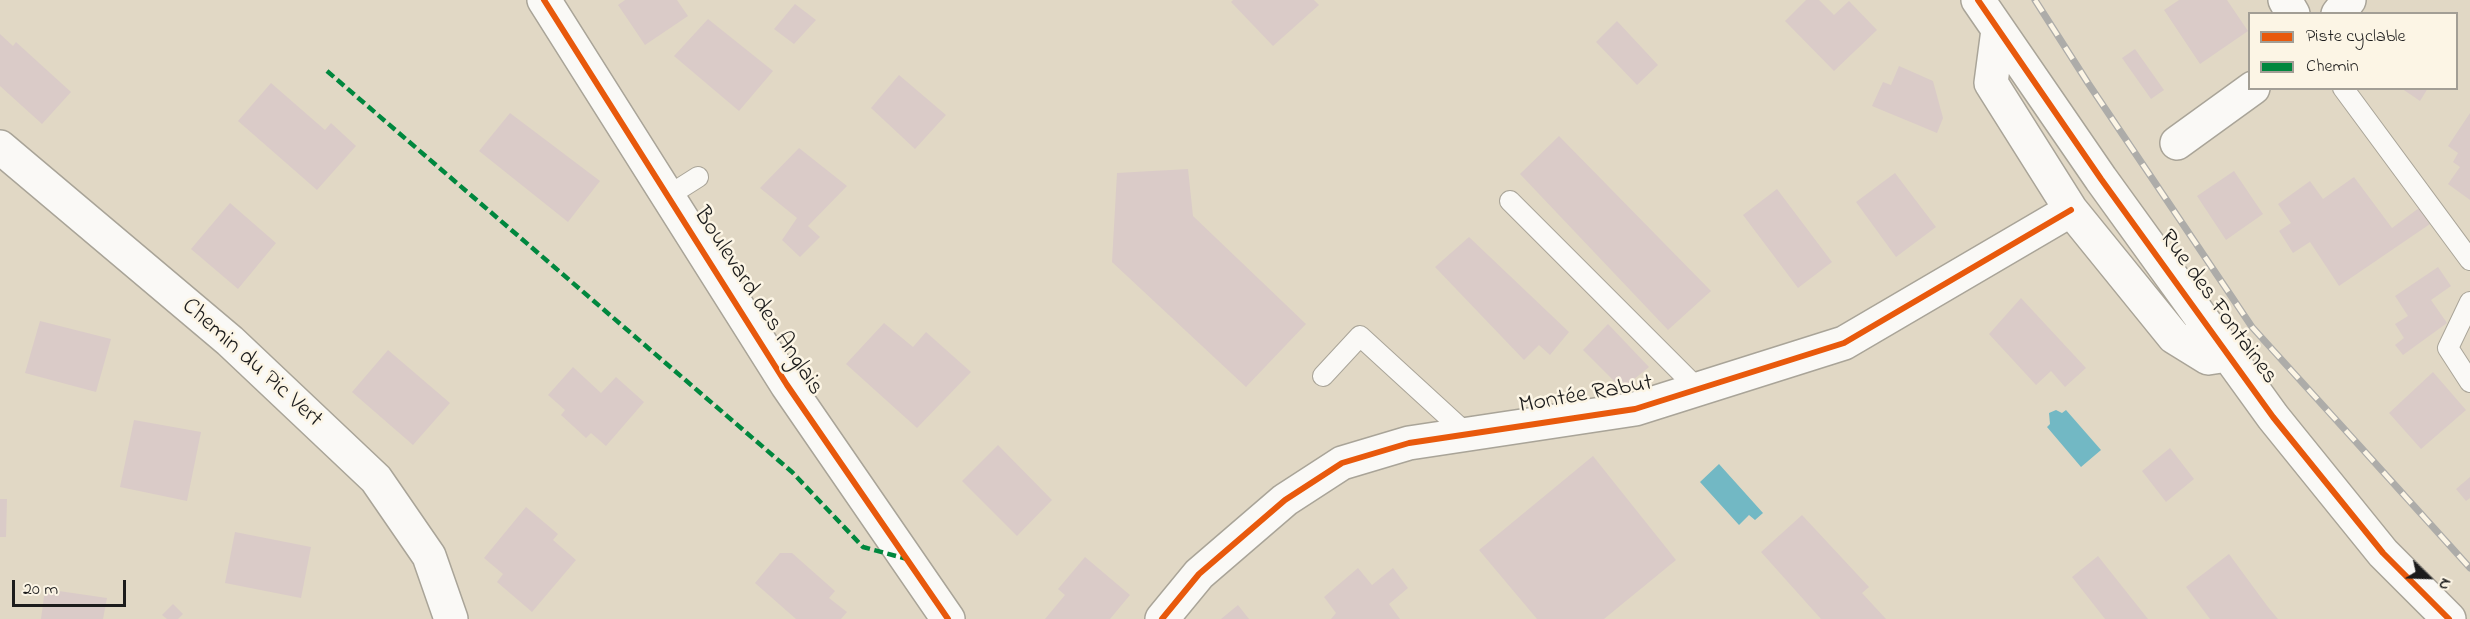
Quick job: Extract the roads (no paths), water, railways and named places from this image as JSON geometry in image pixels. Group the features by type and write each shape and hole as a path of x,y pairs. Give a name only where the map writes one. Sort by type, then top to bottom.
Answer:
{"street":[{"name":"Boulevard des Anglais","path":"544,0 787,385 948,619"},
{"name":"Rue des Fontaines","path":"1978,0 2273,417 2383,553 2449,619"},
{"path":"2340,12 2349,0"},
{"path":"1998,30 1991,83 2071,210 2174,337 2208,358 2228,355"},
{"path":"2177,143 2250,90"},
{"name":"Chemin du Pic Vert","path":"0,147 230,341 376,479 429,556 451,619"},
{"name":"Montée Rabut","path":"1162,619 1199,574 1276,507 1342,463 1409,443 1635,409 1844,343 2071,210"}],"lane":[{"path":"2344,90 2470,260"},
{"path":"668,196 698,177"},
{"path":"1510,201 1698,389"},
{"path":"2470,302 2448,348 2470,382"},
{"path":"1323,376 1360,336 1467,434"}],"water":[{"path":"2056,410 2062,413 2066,410 2101,450 2081,467 2047,427 2050,424 2049,413"},
{"path":"1719,464 1763,513 1755,520 1749,515 1739,525 1700,482"}],"railway":[{"path":"2035,0 2252,327 2470,568"}]}
